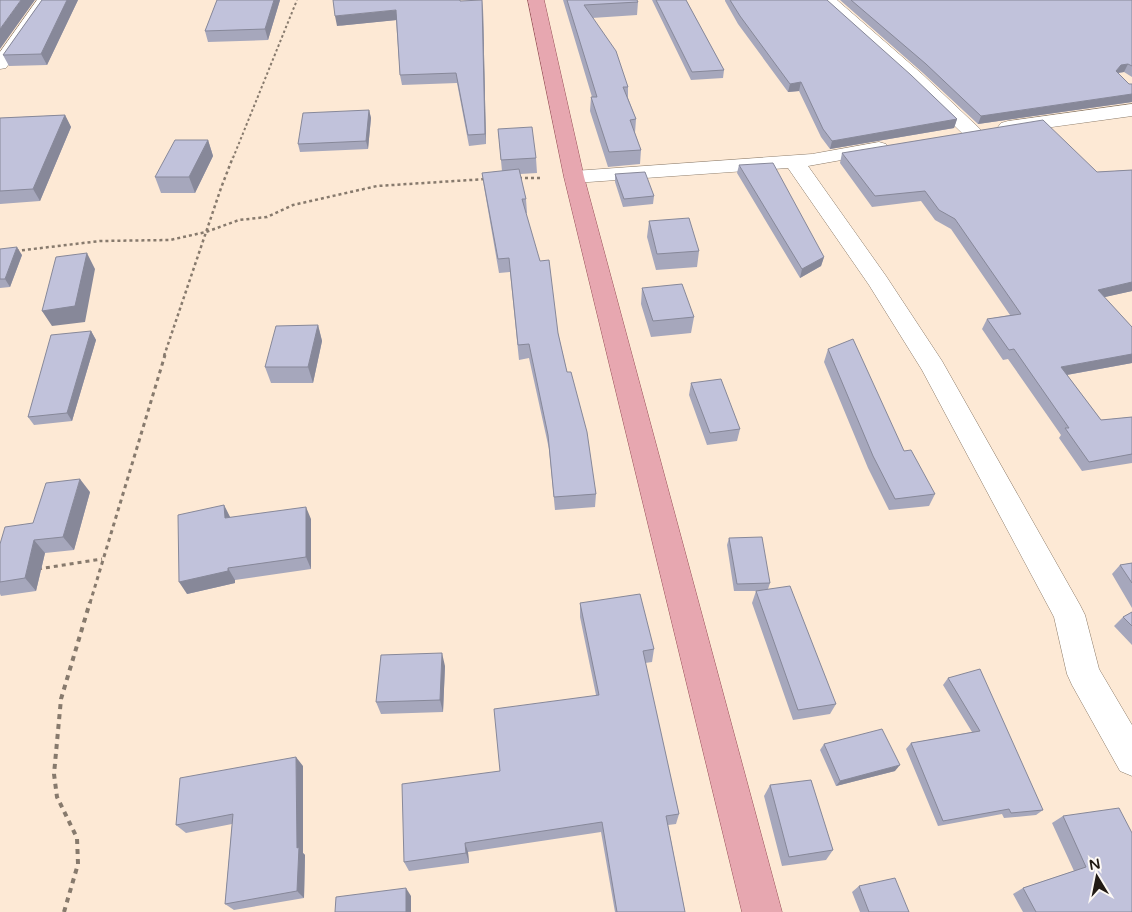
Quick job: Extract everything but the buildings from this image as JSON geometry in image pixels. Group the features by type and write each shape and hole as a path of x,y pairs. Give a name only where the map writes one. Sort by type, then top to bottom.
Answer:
{"main road":[{"path":"536,0 574,177 762,912"}],"street":[{"path":"0,64 45,0"},
{"path":"827,0 916,78 963,134 1132,110"},
{"path":"574,177 812,160 897,145"},
{"path":"793,160 878,281 933,367 1069,615 1084,674 1132,759"}],"path":[{"path":"64,912 78,864 76,838 57,797 54,774 61,699 157,377 221,188 297,0"},
{"path":"517,178 574,177"},
{"path":"8,252 100,242 170,240 206,232 238,220 267,217 293,204 378,186 489,179"},
{"path":"28,570 102,559"}]}
